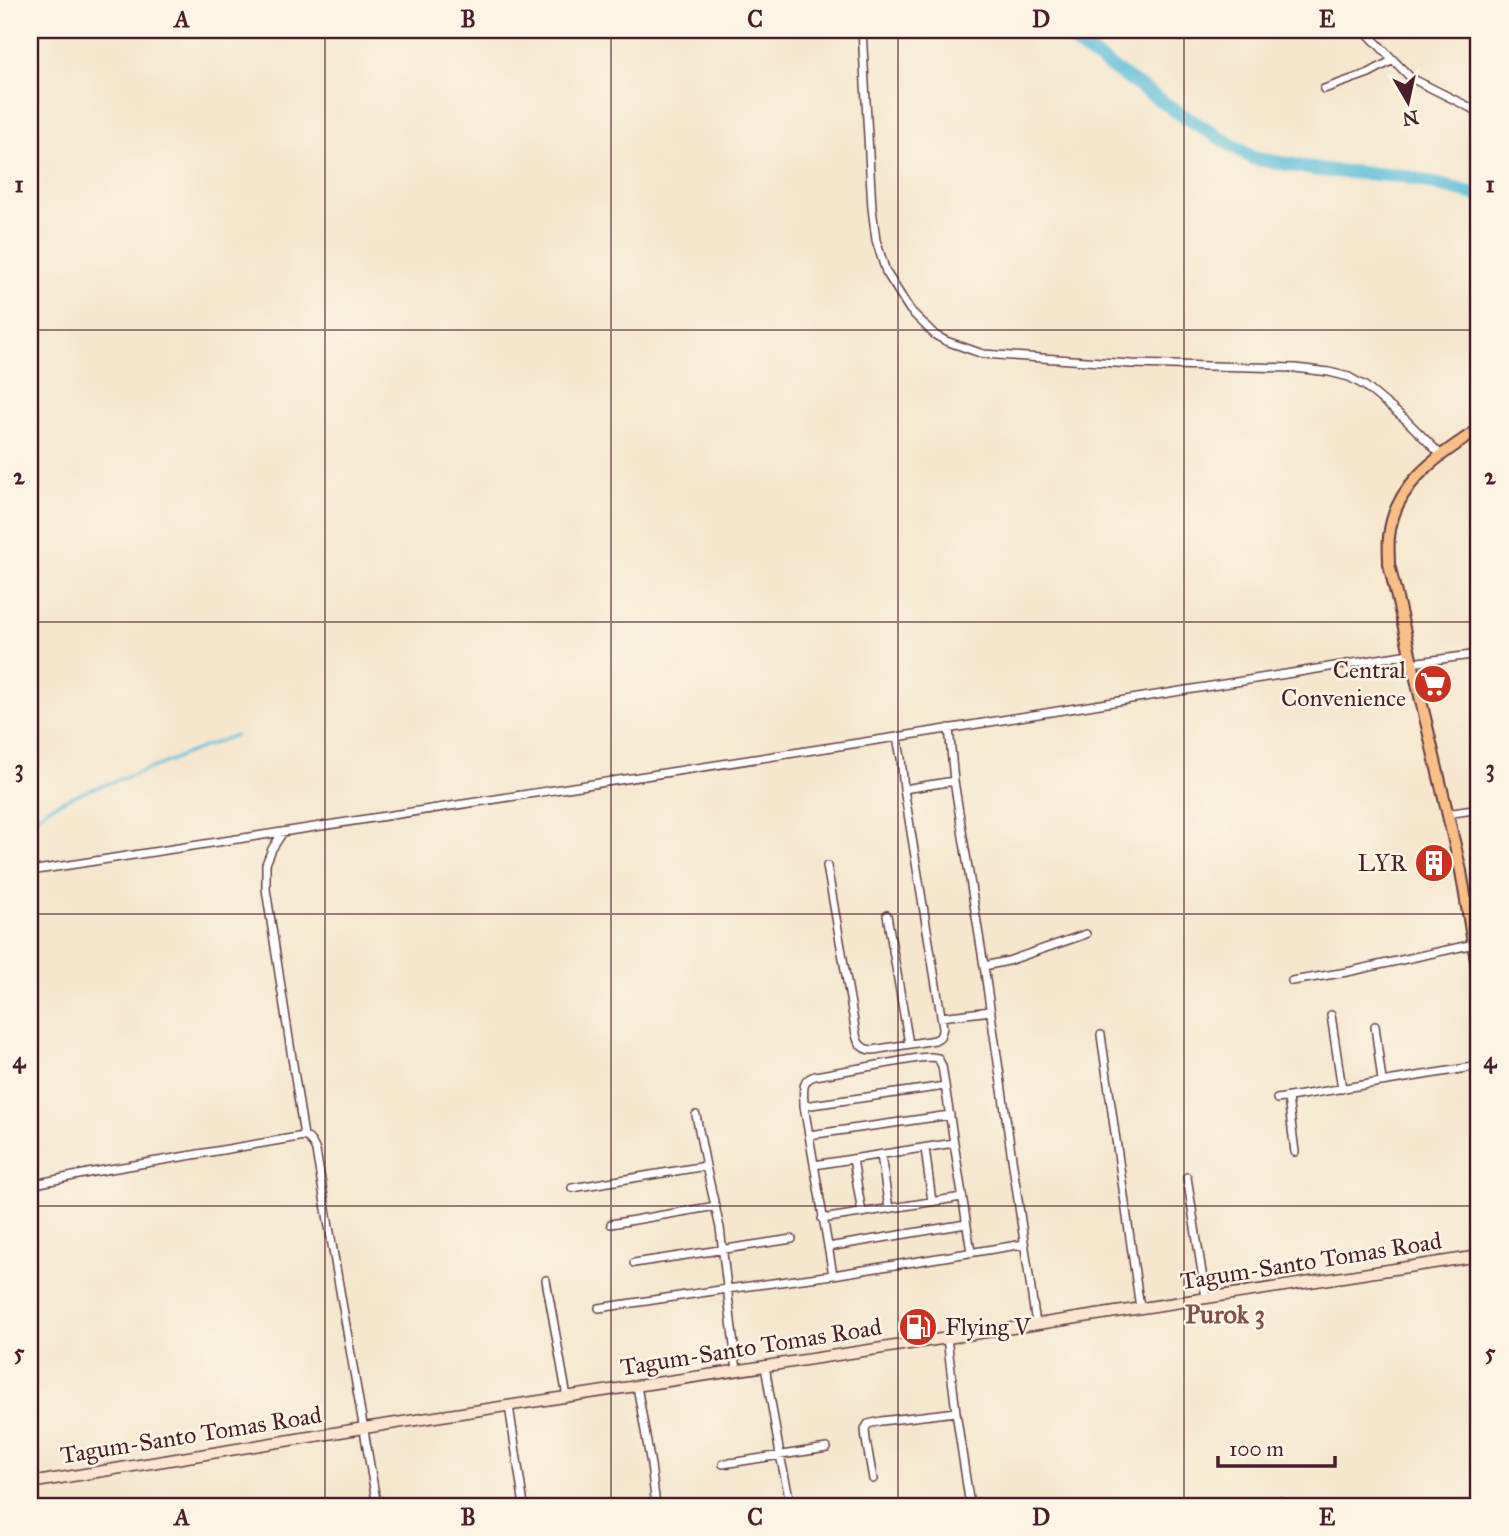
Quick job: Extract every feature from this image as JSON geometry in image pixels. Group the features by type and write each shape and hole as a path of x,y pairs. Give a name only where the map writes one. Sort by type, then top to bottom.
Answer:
{"main road":[{"path":"1479,429 1423,469 1406,491 1394,516 1389,537 1389,564 1461,871 1475,936 1479,979"},
{"name":"Tagum-Santo Tomas Road","path":"30,1483 1479,1256"}],"street":[{"path":"863,30 876,240 886,272 910,310 935,335 983,354 1131,364 1295,368 1329,372 1349,377 1365,386 1409,423 1441,455"},
{"path":"1364,30 1411,78 1479,112"},
{"path":"1324,89 1369,73 1393,60"},
{"path":"30,871 949,728 1410,659 1479,654"},
{"path":"949,728 954,781 991,1011 1036,1324"},
{"path":"827,866 860,1045 866,1050 940,1037 943,1028 897,737"},
{"path":"904,789 954,781"},
{"path":"1447,814 1479,809"},
{"path":"283,832 266,864 266,889 304,1136"},
{"path":"887,915 909,1044"},
{"path":"984,966 1008,961 1086,934"},
{"path":"1292,981 1347,972 1475,936"},
{"path":"941,1017 991,1011"},
{"path":"1331,1015 1342,1089"},
{"path":"1376,1026 1382,1081"},
{"path":"1101,1035 1140,1308"},
{"path":"833,1275 804,1106 803,1084 810,1077 918,1058 938,1058 942,1066 971,1252"},
{"path":"1278,1099 1479,1066"},
{"path":"804,1106 945,1086"},
{"path":"1288,1098 1295,1152"},
{"path":"696,1115 723,1249 737,1371"},
{"path":"809,1135 950,1115"},
{"path":"30,1185 304,1136 309,1138 316,1151 377,1506"},
{"path":"814,1165 954,1143"},
{"path":"925,1148 932,1202"},
{"path":"881,1155 889,1209"},
{"path":"853,1159 862,1213"},
{"path":"572,1188 706,1166"},
{"path":"1187,1177 1206,1298"},
{"path":"822,1219 962,1197"},
{"path":"611,1224 716,1206"},
{"path":"828,1247 966,1224"},
{"path":"634,1263 792,1239"},
{"path":"599,1308 833,1275 1024,1244"},
{"path":"546,1280 567,1397"},
{"path":"947,1338 970,1506"},
{"path":"765,1366 791,1506"},
{"path":"637,1386 656,1506"},
{"path":"509,1406 524,1506"},
{"path":"873,1479 865,1429 868,1424 956,1412"},
{"path":"723,1464 827,1448"}],"waterway":[{"path":"1056,30 1179,113 1253,158 1319,170 1403,176 1479,195"},
{"path":"30,823 46,809 73,796 236,735"}],"place":[{"name":"Central Convenience","path":"1433,684"},
{"name":"LYR","path":"1434,863"},
{"name":"Flying V","path":"918,1327"}],"district":[{"name":"Purok 3","path":"1225,1314"}]}
